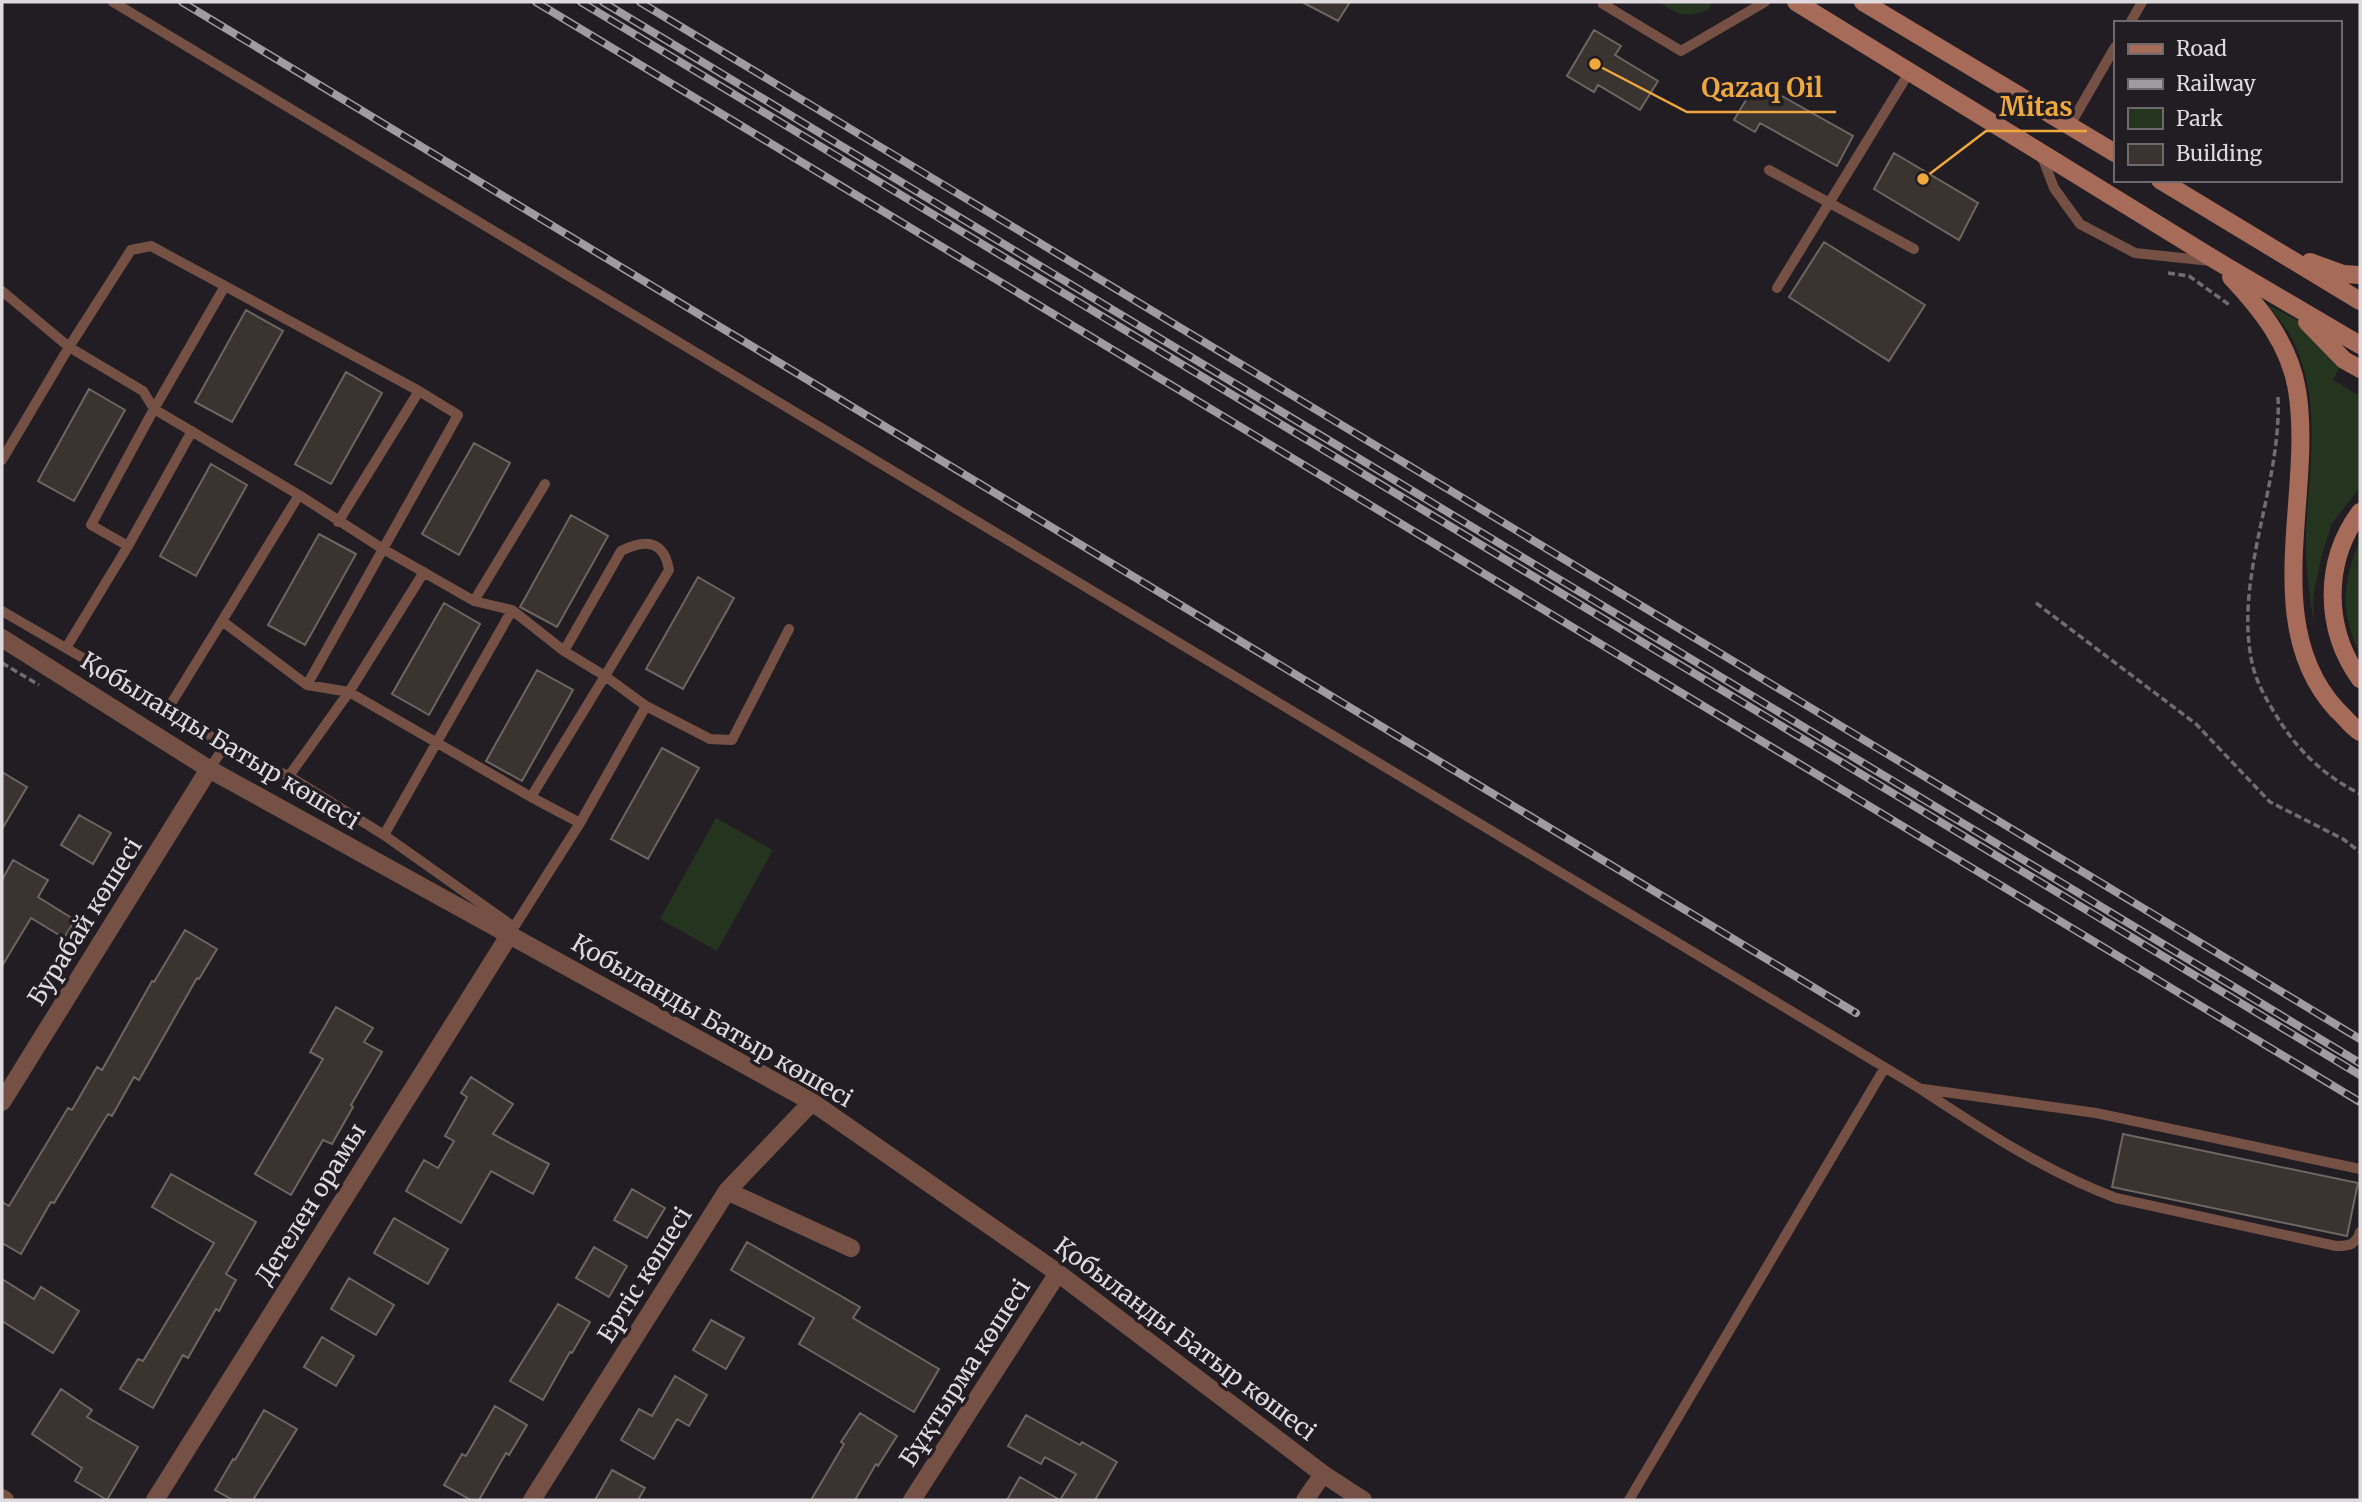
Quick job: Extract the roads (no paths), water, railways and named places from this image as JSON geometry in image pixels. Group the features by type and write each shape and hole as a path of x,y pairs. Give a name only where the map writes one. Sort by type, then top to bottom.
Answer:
{"main road":[{"path":"1796,2 2217,261 2360,345"},
{"path":"1863,2 1884,7 2114,152"},
{"path":"2163,182 2360,301"},
{"path":"2272,248 2343,274 2360,275"},
{"path":"2217,261 2253,301 2277,335 2289,359 2300,417 2299,489 2294,548 2294,590 2299,634 2310,671 2326,698 2360,732"},
{"path":"2290,304 2344,360 2360,369"},
{"path":"2360,512 2350,526 2338,556 2333,587 2333,614 2339,643 2360,679"}],"street":[{"name":"Қобыланды Батыр көшесі","path":"2,638 209,769 512,931 812,1102 1059,1273 1323,1474 1363,1500"},
{"name":"Бурабай көшесі","path":"4,1093 209,769"},
{"name":"Дегелен орамы","path":"155,1500 512,931"},
{"name":"Ертіс көшесі","path":"532,1500 727,1191 812,1102"},
{"path":"727,1191 851,1248"},
{"name":"Бұқтырма көшесі","path":"912,1500 1059,1273"},
{"path":"1306,1500 1323,1474"}],"lane":[{"path":"113,2 1919,1088 1985,1132 2090,1188 2116,1198 2336,1246 2350,1246 2356,1242 2360,1232"},
{"path":"1604,2 1603,4 1681,51 1765,2"},
{"path":"2131,21 2142,2"},
{"path":"2070,125 2114,49"},
{"path":"1777,288 1910,71"},
{"path":"2040,153 2054,188 2080,224 2135,253 2217,261"},
{"path":"1769,170 1914,249"},
{"path":"2,460 131,250 151,246 419,391 458,415 307,685"},
{"path":"128,546 91,525 225,286"},
{"path":"2,291 69,347 143,391 155,409 299,495 338,522 474,601 512,610 564,650 646,706 710,738 732,740 789,629"},
{"path":"338,522 419,391"},
{"path":"66,648 128,546 192,431"},
{"path":"474,601 545,484"},
{"path":"169,707 299,495"},
{"path":"531,797 669,570 666,556 658,547 648,543 636,543 621,551 564,650"},
{"path":"289,776 349,692 424,572"},
{"path":"384,835 512,610"},
{"path":"2,611 200,726 223,749 289,776 384,835 512,931 580,823 646,706"},
{"path":"222,621 307,685 349,692 580,823"},
{"path":"209,769 223,749"},
{"path":"1629,1500 1884,1069"},
{"path":"1919,1088 2108,1115 2360,1169"}],"railway":[{"path":"182,2 1856,1013"},
{"path":"536,2 2360,1102"},
{"path":"581,2 2360,1075"},
{"path":"603,2 2360,1063"},
{"path":"640,2 2360,1039"}],"place":[{"name":"Qazaq Oil","path":"1595,64"},
{"name":"Mitas","path":"1923,179"}]}
